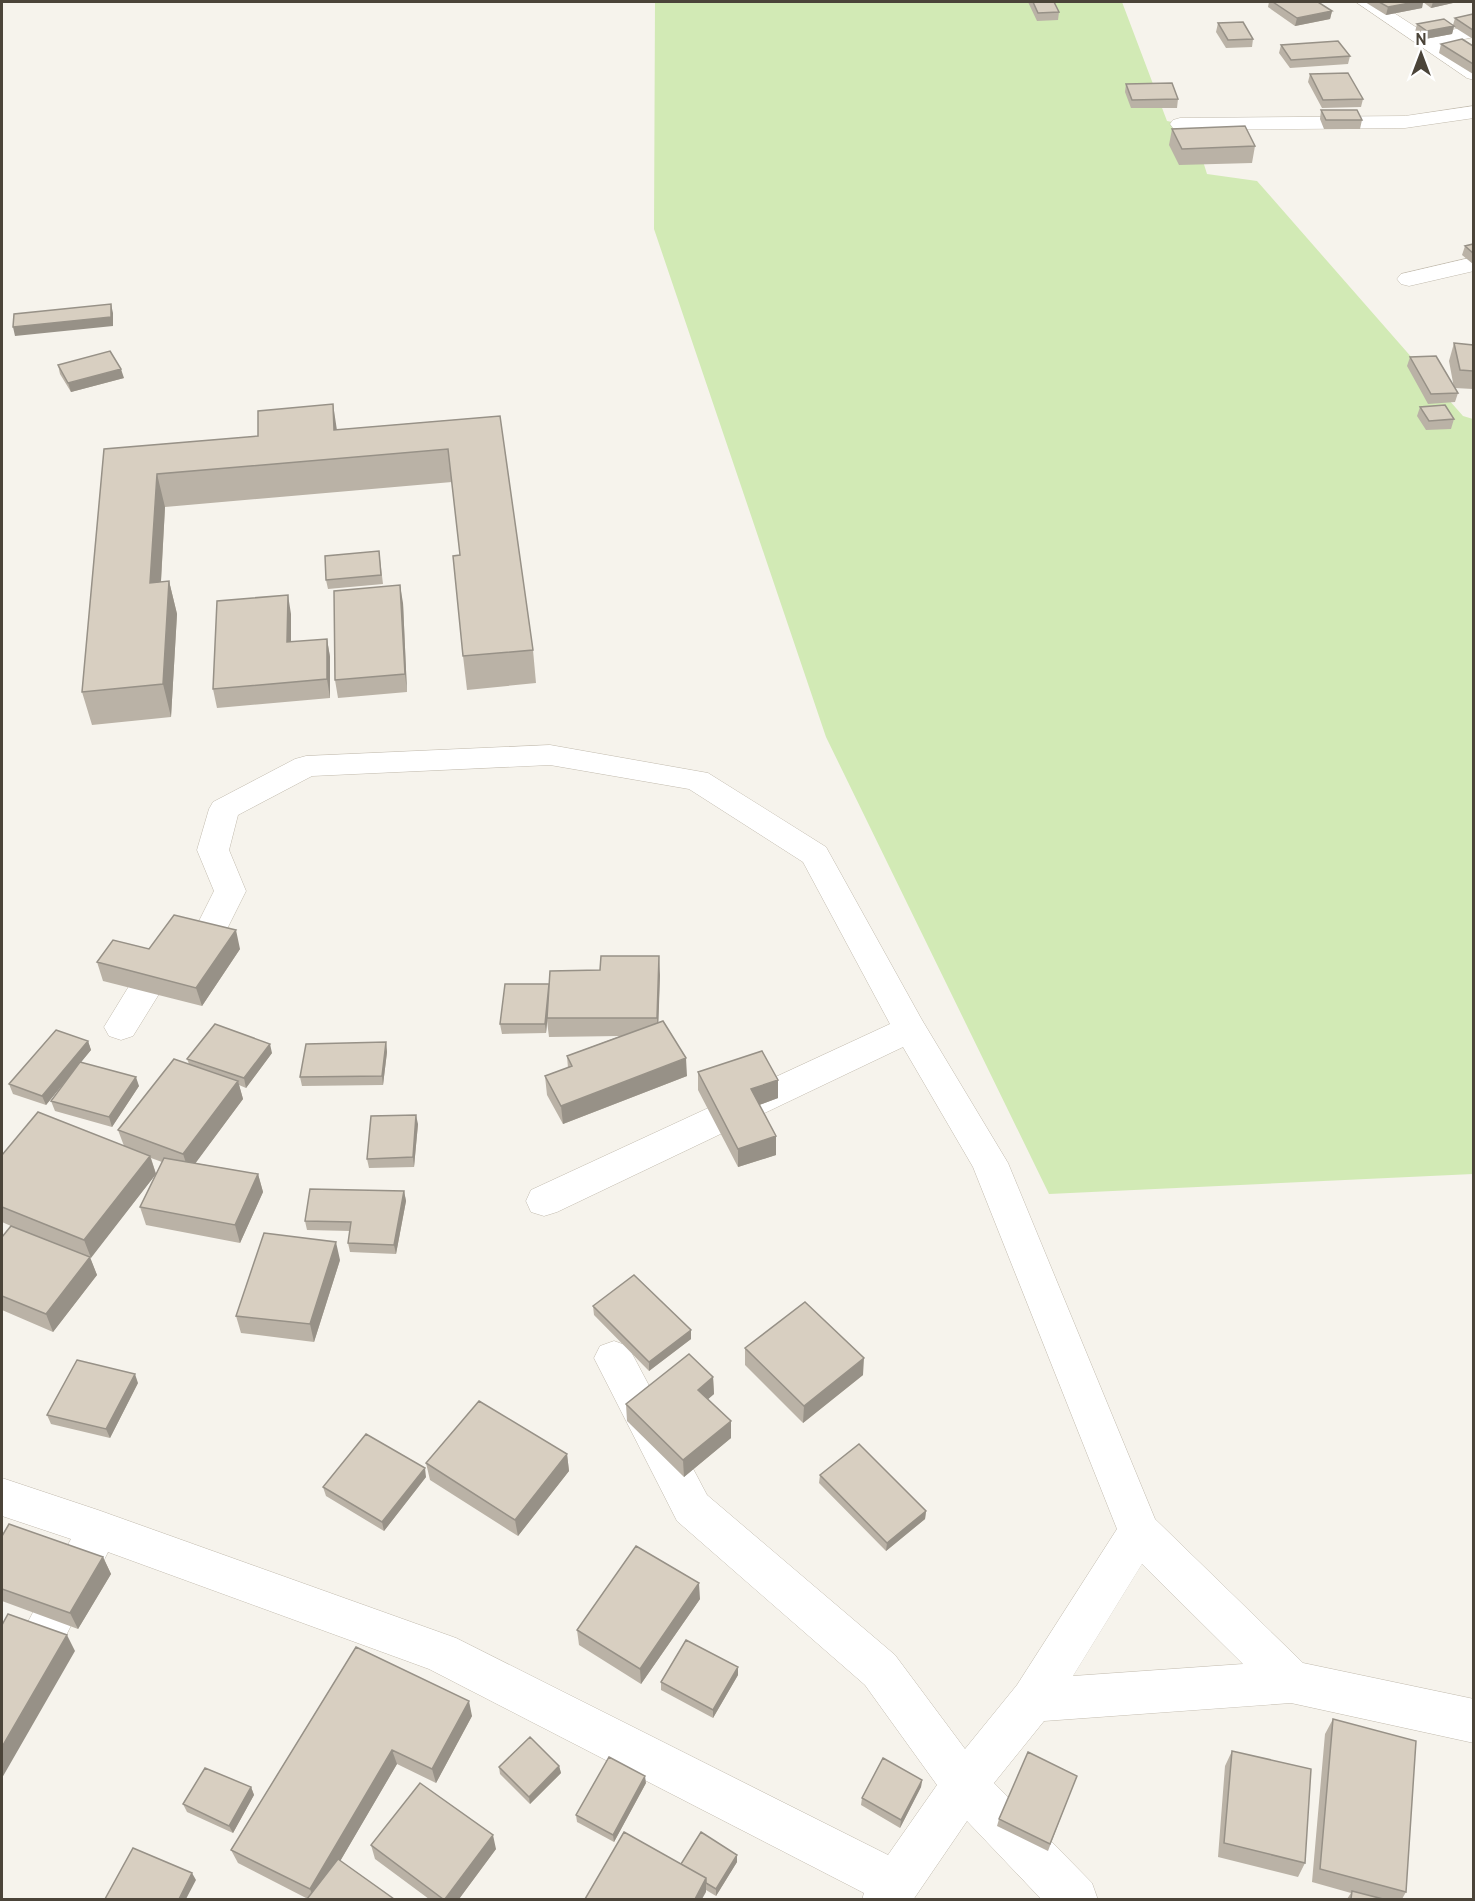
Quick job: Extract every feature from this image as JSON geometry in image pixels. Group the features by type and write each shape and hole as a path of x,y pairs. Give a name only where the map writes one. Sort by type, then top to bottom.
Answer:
{"street":[{"path":"1365,2 1473,74"},
{"path":"1425,41 1473,31"},
{"path":"1180,124 1405,122 1473,112"},
{"path":"1409,279 1473,264"},
{"path":"122,1027 160,964 207,937 231,891 213,850 224,809 306,766 550,756 697,780 815,855 910,1029 990,1164 1139,1532 1292,1682"},
{"path":"544,1201 910,1029"},
{"path":"614,1358 692,1508 880,1670 964,1785 1075,1899"},
{"path":"2,1497 98,1529 441,1653 890,1892 964,1785 1033,1700 1139,1532"},
{"path":"2,1716 98,1529"},
{"path":"1033,1700 1292,1682 1473,1721"}],"green space":[{"path":"655,2 1122,2 1167,121 1192,126 1207,174 1257,181 1463,416 1473,419 1473,1174 1049,1194 826,737 654,229"}],"building":[{"path":"1033,2 1054,2 1059,12 1038,13"},
{"path":"1273,2 1318,2 1332,11 1297,18"},
{"path":"1379,2 1415,2 1388,7"},
{"path":"1473,14 1473,30 1455,18"},
{"path":"1444,19 1454,26 1427,31 1417,24"},
{"path":"1243,22 1253,39 1228,40 1218,23"},
{"path":"1462,39 1473,46 1473,64 1441,44"},
{"path":"1338,41 1350,56 1291,60 1281,45"},
{"path":"1348,73 1363,99 1323,100 1310,74"},
{"path":"1172,83 1178,99 1132,100 1126,84"},
{"path":"1321,110 1357,110 1362,120 1326,120"},
{"path":"1245,126 1255,146 1182,149 1172,129"},
{"path":"1473,244 1473,253 1465,246"},
{"path":"111,304 111,317 13,327 14,314"},
{"path":"1454,343 1473,345 1473,371 1460,370"},
{"path":"110,351 121,369 68,383 58,365"},
{"path":"1436,356 1458,393 1431,394 1410,357"},
{"path":"333,404 334,430 500,416 533,650 463,656 453,556 460,555 448,449 157,474 150,583 169,581 163,684 82,692 104,449 258,436 258,411"},
{"path":"1445,405 1454,419 1429,421 1420,407"},
{"path":"379,551 381,575 326,580 325,556"},
{"path":"400,585 405,674 335,680 334,591"},
{"path":"288,595 287,642 327,639 327,679 213,689 217,601"},
{"path":"174,915 236,930 196,988 97,962 113,940 149,949"},
{"path":"601,956 659,956 657,1018 547,1018 550,971 600,970"},
{"path":"505,984 549,984 545,1024 500,1024"},
{"path":"663,1021 686,1058 561,1106 545,1076 572,1066 567,1056"},
{"path":"215,1024 270,1044 244,1078 187,1059"},
{"path":"56,1030 88,1041 42,1096 9,1084"},
{"path":"386,1042 382,1076 300,1077 306,1044"},
{"path":"762,1051 778,1080 751,1089 776,1136 738,1149 698,1072"},
{"path":"174,1059 238,1081 183,1154 118,1130"},
{"path":"80,1062 136,1077 109,1117 51,1101"},
{"path":"38,1112 150,1156 84,1240 2,1207 2,1155"},
{"path":"416,1115 413,1157 367,1159 371,1116"},
{"path":"164,1158 258,1174 235,1225 140,1207"},
{"path":"310,1189 404,1191 394,1245 348,1243 351,1222 305,1221"},
{"path":"11,1226 90,1257 46,1314 2,1296 2,1237"},
{"path":"264,1233 336,1242 310,1324 236,1316"},
{"path":"634,1275 691,1330 649,1362 593,1306"},
{"path":"805,1302 864,1358 804,1406 745,1348"},
{"path":"689,1354 713,1377 698,1390 731,1421 683,1460 626,1404"},
{"path":"77,1360 135,1374 106,1429 47,1415"},
{"path":"479,1401 567,1454 515,1520 426,1463"},
{"path":"366,1434 425,1468 382,1522 323,1487"},
{"path":"859,1444 926,1511 887,1543 820,1475"},
{"path":"9,1524 103,1557 70,1613 2,1589 2,1536"},
{"path":"636,1546 699,1583 640,1669 577,1630"},
{"path":"8,1614 67,1635 2,1747 2,1625"},
{"path":"686,1640 738,1667 713,1710 661,1682"},
{"path":"356,1647 469,1701 432,1769 392,1750 310,1889 231,1850"},
{"path":"1333,1719 1416,1741 1406,1892 1320,1869"},
{"path":"530,1737 559,1766 529,1797 499,1767"},
{"path":"1232,1751 1311,1769 1305,1863 1224,1843"},
{"path":"1028,1752 1077,1776 1050,1844 999,1819"},
{"path":"609,1757 645,1776 613,1835 576,1815"},
{"path":"883,1758 922,1780 901,1820 862,1798"},
{"path":"205,1768 251,1787 229,1826 183,1804"},
{"path":"420,1783 493,1835 445,1899 371,1845"},
{"path":"624,1832 706,1878 695,1899 585,1899"},
{"path":"701,1832 737,1855 716,1889 706,1883 706,1878 681,1864"},
{"path":"133,1848 192,1873 179,1899 105,1899"},
{"path":"338,1859 394,1899 307,1899"},
{"path":"1352,1891 1383,1899 1351,1899"}]}
